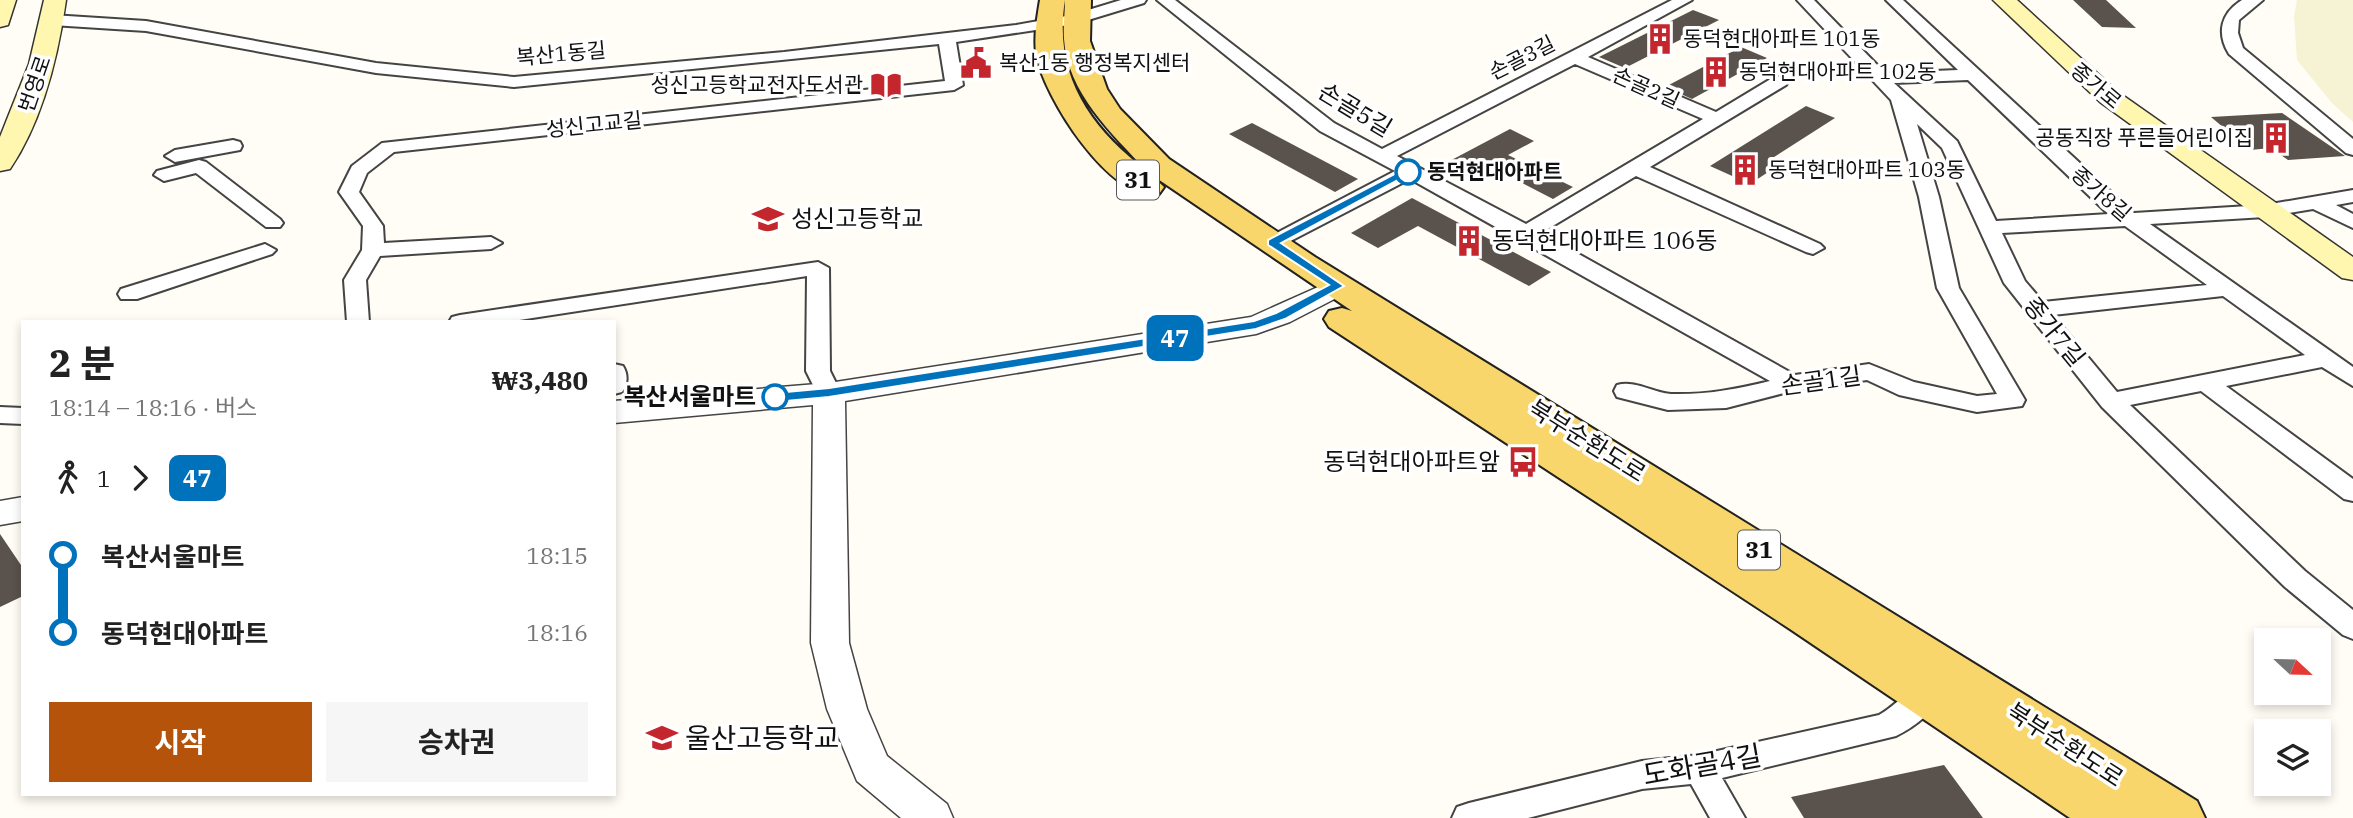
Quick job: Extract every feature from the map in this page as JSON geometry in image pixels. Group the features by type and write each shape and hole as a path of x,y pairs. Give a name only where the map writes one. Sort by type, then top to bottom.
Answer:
{"main road":[{"name":"종가로","path":"2004,0 2109,97 2265,211 2353,271"},
{"name":"번영로","path":"0,163 21,126 37,87 54,10"},
{"name":"북부순환도로","path":"1063,11 1093,89 1109,114 1132,140 1158,164 1272,243 1325,293 2113,818"},
{"name":"북부순환도로","path":"1063,11 1047,43 1056,76 1079,120 1103,149 1153,191 1325,293 2179,818"}],"street":[{"name":"복산1동길","path":"54,10 322,59 481,81 514,82 784,57 947,38 1063,11 1138,0"},
{"name":"손골5길","path":"1165,0 1294,104 1327,127 1527,233 1792,383"},
{"name":"손골3길","path":"1381,157 1684,0"},
{"name":"종가7길","path":"1805,0 1883,78 1900,100 1950,145 2015,283 2111,401 2295,579 2353,627"},
{"name":"종가8길","path":"1894,0 1971,75 2132,221 2353,378"},
{"path":"2255,0 2240,8 2229,22 2228,34 2235,50 2353,149"},
{"name":"성신고교길","path":"373,250 373,226 349,192 359,170 389,147 954,85 947,38"},
{"name":"손골2길","path":"1574,57 1717,119"},
{"path":"1883,78 1971,75"},
{"name":"손골2길","path":"1527,233 1780,81"},
{"name":"손골1길","path":"1626,391 1668,402 1726,400 1792,383 1869,372 1908,389 1977,404 2013,400 1948,288 1930,197 1900,100"},
{"path":"233,146 166,166 199,166 272,223"},
{"path":"1635,168 1813,248"},
{"path":"1272,243 1408,172"},
{"path":"1990,228 2265,211 2353,196"},
{"path":"2316,202 2353,222"},
{"path":"358,320 355,280 373,250 491,243"},
{"path":"129,295 265,250"},
{"path":"473,320 818,268 818,371 829,393 830,643 846,709 872,768 932,818"},
{"path":"2036,310 2227,289"},
{"path":"616,412 829,393 1256,325 1325,293"},
{"path":"2111,401 2325,359"},
{"path":"2207,384 2353,492"},
{"path":"0,415 21,416"},
{"path":"0,513 21,509"},
{"name":"도화골4길","path":"1469,818 1642,775 1699,769 1885,727 1902,718 1926,695"},
{"path":"1699,769 1728,818"}],"shaded area":[{"path":"2297,0 2353,0 2353,122 2332,103 2297,60 2294,16"}],"building":[{"path":"2073,0 2106,0 2136,28 2102,27"},
{"name":"동덕현대아파트 101동","path":"1693,10 1719,20 1625,68 1599,57"},
{"name":"동덕현대아파트 102동","path":"1741,47 1767,58 1692,99 1665,87"},
{"name":"동덕현대아파트 103동","path":"1806,106 1835,118 1771,159 1782,163 1750,184 1710,166"},
{"name":"공동직장 푸른들어린이집","path":"2282,113 2345,156 2288,160 2271,148 2250,150 2220,128 2224,128 2211,117"},
{"path":"1252,123 1358,179 1335,192 1229,134"},
{"path":"1510,129 1534,141 1508,155 1573,187 1553,199 1489,166 1469,177 1444,164"},
{"name":"동덕현대아파트 106동","path":"1412,198 1551,272 1529,286 1418,226 1378,248 1351,233"},
{"path":"0,534 21,565 21,597 0,607"},
{"path":"1944,765 1983,818 1804,818 1791,797"}],"bus line":[{"name":"47","path":"775,397 829,393 1256,325 1280,316 1338,286 1272,243 1408,172"}],"place":[{"name":"동덕현대아파트 101동","path":"1660,39"},
{"name":"복산1동 행정복지센터","path":"976,63"},
{"name":"동덕현대아파트 102동","path":"1716,72"},
{"name":"성신고등학교전자도서관","path":"886,85"},
{"name":"공동직장 푸른들어린이집","path":"2276,138"},
{"name":"동덕현대아파트 103동","path":"1745,170"},
{"name":"동덕현대아파트","path":"1408,172"},
{"name":"성신고등학교","path":"768,219"},
{"name":"동덕현대아파트 106동","path":"1469,241"},
{"name":"복산서울마트","path":"775,397"},
{"name":"동덕현대아파트앞","path":"1523,462"},
{"name":"울산고등학교","path":"662,738"}]}
